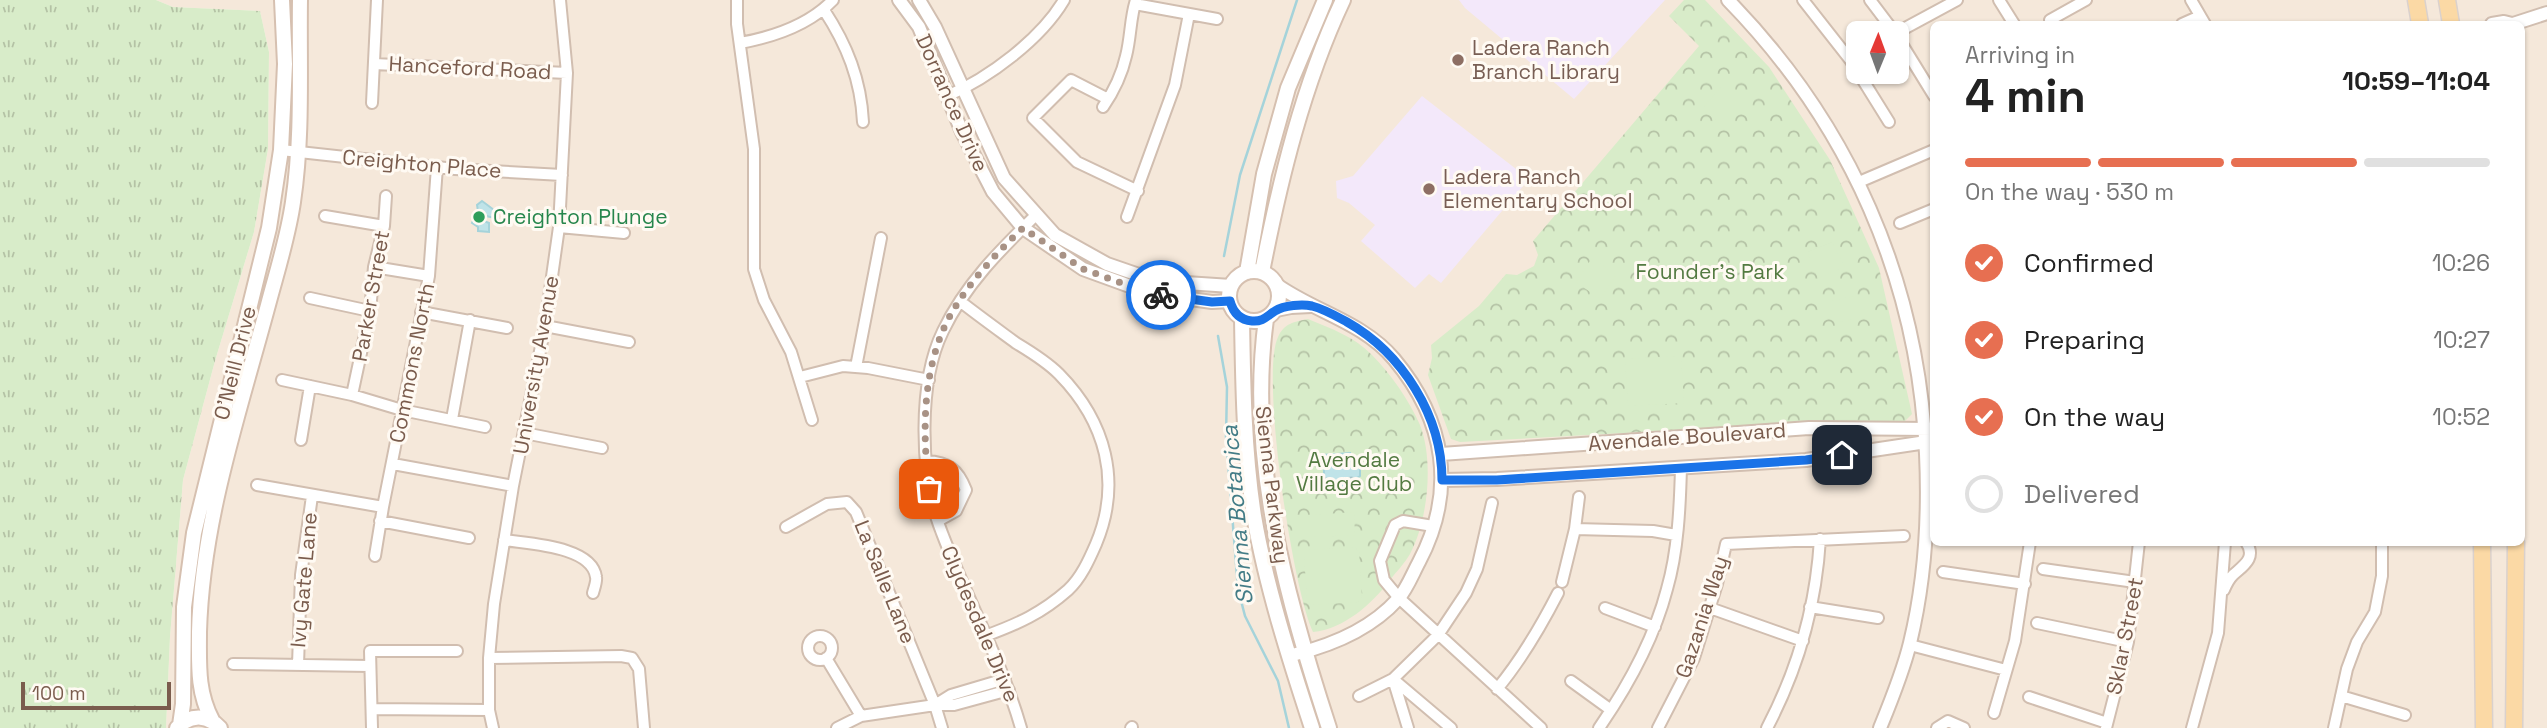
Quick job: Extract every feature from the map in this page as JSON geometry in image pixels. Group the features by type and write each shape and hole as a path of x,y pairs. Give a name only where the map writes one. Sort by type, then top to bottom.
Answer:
{"main road":[{"name":"O'Neill Drive","path":"179,726 183,704 184,607 194,533 269,228 281,150 285,64 282,0"},
{"name":"O'Neill Drive","path":"216,724 203,702 200,684 200,598 215,505 279,266 293,203 299,152 300,0"},
{"path":"1247,272 1264,174 1284,100 1325,0"},
{"path":"1262,272 1278,190 1325,39 1343,0"},
{"path":"2416,0 2420,21"},
{"path":"2447,0 2455,21"},
{"path":"1271,315 1249,321 1242,318 1234,311 1230,301 1231,286 1247,272 1262,272 1277,285"},
{"name":"Sienna Parkway","path":"1277,285 1280,298 1271,315 1261,374 1262,439 1274,528 1286,584 1329,728"},
{"name":"Sienna Parkway","path":"1242,318 1244,414 1254,516 1289,656 1312,728"},
{"path":"2482,546 2484,728"},
{"path":"2514,728 2516,546"},
{"name":"O'Neill Drive","path":"179,726 195,717 216,724"}],"street":[{"path":"372,103 377,0"},
{"name":"University Avenue","path":"493,728 489,710 489,658 494,604 513,486 545,326 559,227 567,73 560,0"},
{"path":"737,0 737,24 754,149 754,269 764,300 792,352 812,420"},
{"path":"740,43 765,38 824,10 833,0"},
{"name":"Dorrance Drive","path":"899,0 919,27 962,132 993,192 1023,228 1083,269 1149,293 1212,302 1230,301"},
{"name":"Dorrance Drive","path":"919,0 1004,178 1055,235 1107,264 1171,282 1231,286"},
{"path":"947,96 1014,55 1054,18 1064,0"},
{"path":"1728,0 1786,65 1814,104 1859,182 1878,225 1906,311 1930,435 1927,537 1920,596 1910,645 1880,728"},
{"path":"1803,0 1846,48"},
{"path":"1870,0 1886,21"},
{"path":"1909,25 1939,4 1957,0"},
{"path":"1999,0 2012,21"},
{"path":"2050,20 2086,0"},
{"path":"2191,0 2202,20"},
{"path":"1138,191 1077,162 1033,118 1071,80 1106,103 1116,86 1126,55 1135,2 1217,19"},
{"path":"824,10 848,52 862,99 863,122"},
{"path":"2522,21 2547,13"},
{"path":"1127,217 1175,85 1189,14"},
{"path":"1909,51 1929,77"},
{"name":"Hanceford Road","path":"374,64 567,73"},
{"path":"1869,84 1889,122"},
{"name":"Creighton Place","path":"281,150 437,167 562,175"},
{"path":"1859,182 1930,152"},
{"name":"Commons North","path":"376,556 380,521 429,276 437,167"},
{"name":"Parker Street","path":"352,395 370,311 374,267 384,226 386,196"},
{"path":"1900,223 1930,213"},
{"name":"Clydesdale Drive","path":"1021,728 1007,684 938,521 929,489 925,420 929,380 942,334 988,262 1036,215"},
{"path":"325,216 384,226"},
{"path":"559,227 624,233"},
{"path":"856,367 881,238"},
{"path":"374,267 429,276"},
{"path":"1277,285 1362,331 1393,358 1414,386 1441,454 1442,480 1439,506 1429,544 1399,598 1354,632 1306,652 1289,656"},
{"path":"310,298 370,311"},
{"path":"961,302 1059,374 1094,420 1106,453 1110,477 1101,533 1087,565 1071,588 1027,620 985,636"},
{"path":"1271,315 1291,307 1312,306"},
{"path":"421,312 506,328"},
{"path":"452,419 470,320"},
{"path":"545,326 629,342"},
{"path":"800,377 843,366 929,380"},
{"path":"282,380 352,395 402,411 485,427"},
{"path":"302,440 310,386"},
{"name":"Avendale Boulevard","path":"1441,454 1809,428 1930,435"},
{"path":"524,433 602,448"},
{"name":"Avendale Boulevard","path":"1442,480 1497,480 1806,460 1930,435"},
{"name":"Clydesdale Drive","path":"926,461 942,462 953,468 962,478 966,490 956,511 938,521"},
{"path":"393,464 513,486"},
{"path":"1599,728 1624,691 1655,627 1668,587 1676,535 1681,467"},
{"path":"257,485 383,508"},
{"name":"Ivy Gate Lane","path":"298,665 301,575 312,496"},
{"path":"1497,689 1519,663 1538,633 1560,587 1575,530 1579,497"},
{"name":"La Salle Lane","path":"786,527 827,504 847,502 856,512 942,728"},
{"path":"1359,696 1393,679 1438,635 1466,593 1477,569 1492,503"},
{"path":"380,521 469,538"},
{"path":"1433,526 1403,521 1395,525 1380,561 1381,574 1399,598 1541,728"},
{"path":"1575,530 1653,531 1676,535"},
{"path":"1767,728 1804,641 1818,572 1820,539 1904,536"},
{"name":"Gazania Way","path":"1658,728 1694,658 1726,544 1820,539"},
{"path":"504,540 577,553 589,562 596,576 593,593"},
{"path":"1994,713 2015,641 2030,546"},
{"name":"Sklar Street","path":"2106,725 2127,642 2139,546"},
{"path":"2192,728 2218,633 2225,546"},
{"path":"2222,592 2231,576 2244,568 2250,557 2249,546"},
{"path":"2334,728 2347,669 2357,642 2375,612 2382,576 2382,546"},
{"path":"2043,569 2136,582"},
{"path":"1943,572 2025,584"},
{"path":"1810,607 1878,618"},
{"path":"1605,608 1655,627"},
{"path":"1710,608 1804,641"},
{"path":"2037,623 2127,642"},
{"path":"1910,645 2006,670"},
{"path":"372,728 370,651 457,651"},
{"path":"826,657 861,716"},
{"path":"489,658 632,658 639,668 645,728"},
{"path":"233,664 370,666"},
{"path":"1393,679 1408,728"},
{"path":"1393,679 1451,728"},
{"path":"1571,681 1611,710"},
{"path":"837,728 861,716 935,705 951,695 1007,684"},
{"path":"2342,696 2405,716"},
{"path":"2029,697 2106,725"},
{"path":"372,709 489,710"},
{"path":"1937,728 1948,721 1964,728"}],"shaded area":[{"path":"156,0 2547,0 2547,728 166,728 170,637 183,480 254,232 268,149 269,52 260,11 173,7"},
{"path":"1459,0 1665,0 1574,99 1465,8"},
{"name":"Ladera Ranch Elementary School","path":"1422,96 1529,179 1441,283 1429,274 1415,288 1361,241 1375,225 1349,203 1337,198 1336,181 1353,176"}],"green space":[{"path":"0,0 156,0 173,7 260,11 269,52 268,149 254,232 183,480 170,637 166,728 0,728"},
{"name":"Founder's Park","path":"1684,0 1705,0 1769,67 1830,160 1879,268 1912,414 1904,422 1846,421 1460,442 1451,439 1428,375 1432,358 1431,345 1479,306 1506,274 1517,275 1534,266 1538,255 1533,241 1699,46 1669,16"},
{"path":"1722,86 1742,106 1722,126 1703,108"},
{"path":"1832,242 1845,267 1818,278 1807,252"},
{"path":"1592,258 1616,275 1600,299 1576,282"},
{"path":"1854,296 1857,318 1836,323 1831,301"},
{"name":"Avendale Village Club","path":"1308,319 1358,343 1393,379 1420,425 1428,473 1421,525 1406,561 1375,598 1356,614 1336,626 1313,632 1305,609 1288,531 1273,393 1274,359 1280,332 1294,322"},
{"path":"1681,356 1684,403 1628,406 1625,359"},
{"path":"1354,512 1355,535 1314,537 1313,515"},
{"path":"1354,547 1359,551 1362,597 1358,602 1312,605 1307,601 1304,554 1308,550"}],"water":[{"name":"Creighton Plunge","path":"482,201 498,213 495,218 484,218 484,221 489,223 489,232 478,231 478,227 472,223 478,211 477,205"},
{"path":"1350,453 1350,461 1360,465 1360,476 1352,481 1352,488 1325,490 1323,455"}],"waterway":[{"name":"Sienna Botanica","path":"1224,256 1240,175 1297,0"},
{"name":"Sienna Botanica","path":"1218,336 1227,387 1226,437 1238,589 1245,616 1278,681 1289,728"}],"way so far":[{"path":"929,489 925,420 929,380 942,334 977,276 1023,228 1083,269 1161,295"}],"place":[{"name":"Ladera Ranch Branch Library","path":"1458,60"},
{"name":"Ladera Ranch Elementary School","path":"1429,189"},
{"name":"Creighton Plunge","path":"479,217"}],"route":[{"path":"1161,295 1212,302 1230,301 1237,315 1249,321 1266,319 1276,310 1312,306 1362,331 1381,345 1414,386 1441,454 1442,480 1497,480 1806,460 1842,455"}]}
